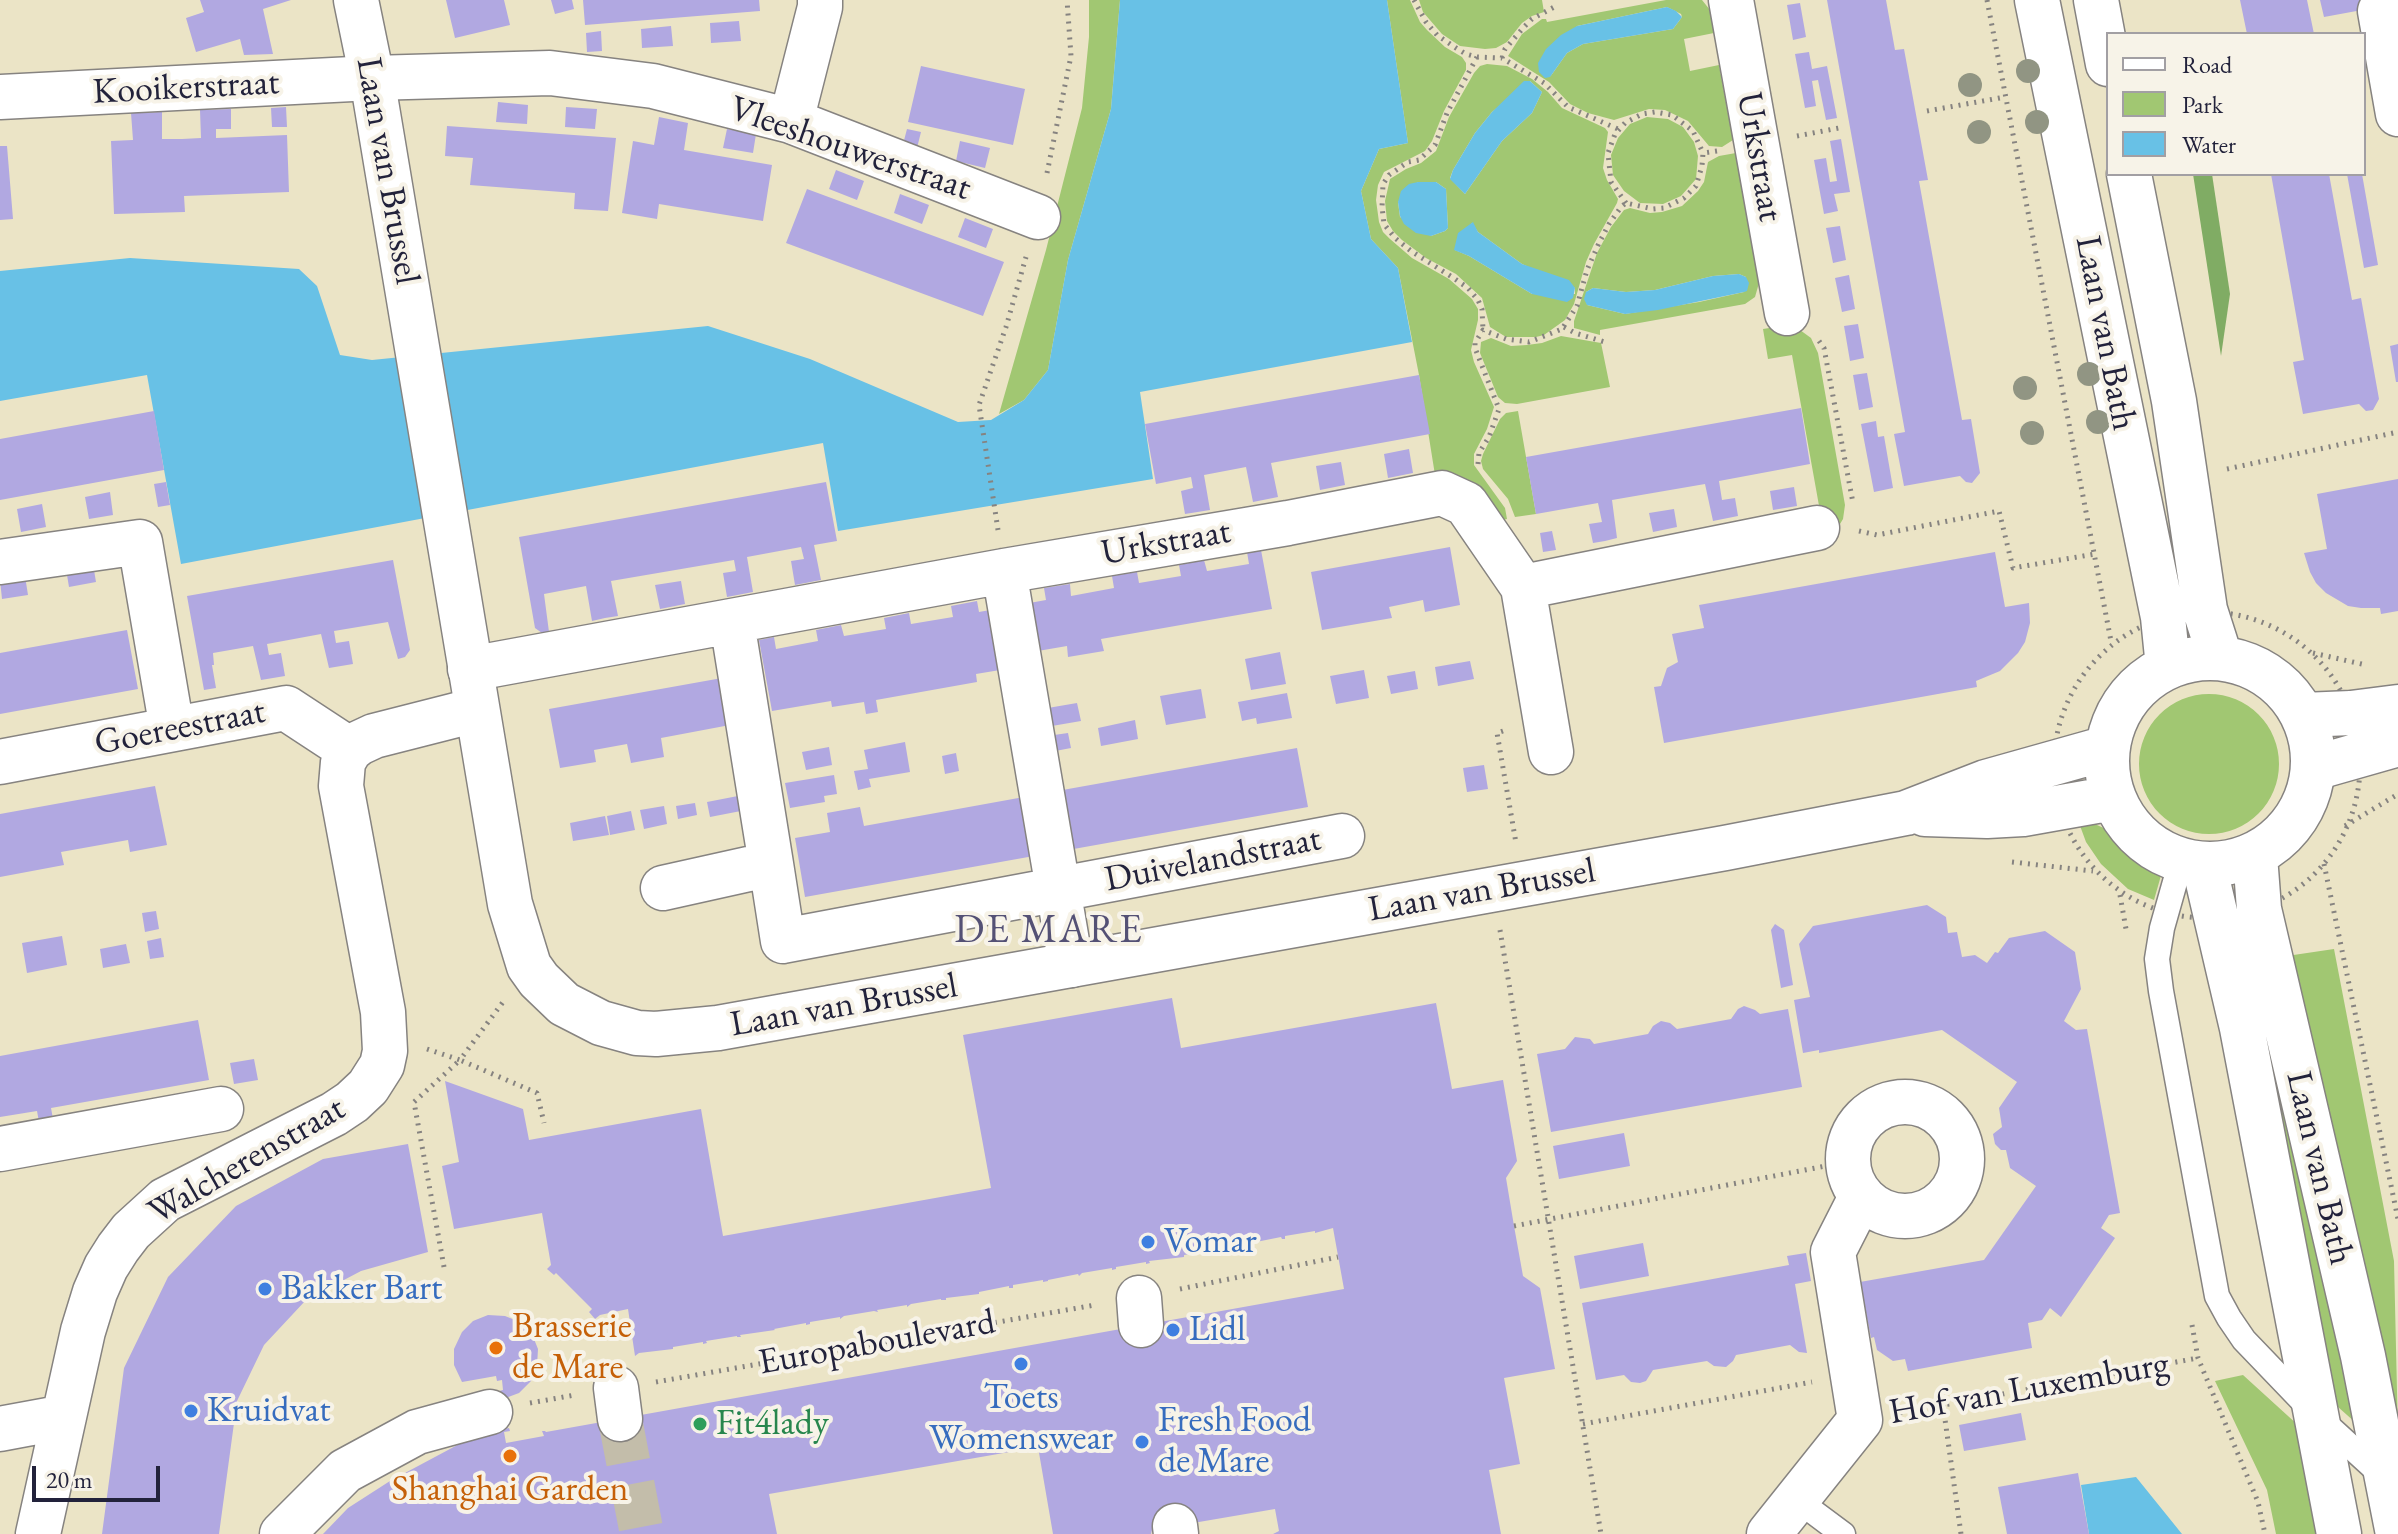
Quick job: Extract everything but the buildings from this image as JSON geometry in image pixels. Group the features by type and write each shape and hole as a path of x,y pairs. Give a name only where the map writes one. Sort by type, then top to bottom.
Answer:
{"street":[{"name":"Laan van Brussel","path":"356,0 372,78 510,904 529,966 550,992 583,1016 620,1030 656,1034 718,1028 1906,813 1986,782 2107,748"},
{"path":"791,121 820,0"},
{"name":"Urkstraat","path":"1731,0 1787,313"},
{"name":"Laan van Bath","path":"2037,0 2163,617 2168,667"},
{"path":"2096,0 2106,53"},
{"path":"2385,6 2398,114"},
{"name":"Vleeshouwerstraat","path":"372,78 550,73 653,86 791,121 1038,217"},
{"name":"Kooikerstraat","path":"0,97 372,78"},
{"name":"Laan van Bath","path":"2129,176 2174,401 2205,610 2220,657"},
{"name":"Urkstraat","path":"473,690 732,622 1442,493 1466,504 1523,587"},
{"path":"1549,737 1523,587 1834,529"},
{"path":"0,562 140,542 172,729"},
{"path":"1004,571 1071,965"},
{"name":"Duivelandstraat","path":"732,622 783,941 1342,836"},
{"path":"2220,657 2266,674 2289,697 2303,715 2311,737 2314,768 2305,804 2284,834 2255,856 2228,864 2195,864 2138,837 2113,798 2107,774 2107,748 2119,712 2143,682 2168,667 2198,658 2220,657"},
{"path":"350,750 473,690"},
{"path":"2303,715 2398,707"},
{"name":"Goereestraat","path":"0,762 286,708 350,750"},
{"path":"2314,768 2398,744"},
{"name":"Walcherenstraat","path":"38,1534 83,1331 106,1267 131,1231 165,1200 334,1114 368,1087 382,1065 385,1051 383,1012 341,786 343,762 350,750"},
{"name":"Laan van Brussel","path":"1906,813 2011,815 2113,798"},
{"name":"Laan van Bath","path":"2255,856 2259,909 2363,1356 2398,1534"},
{"path":"663,888 771,864"},
{"name":"Laan van Bath","path":"2195,864 2242,1028 2339,1534"},
{"path":"0,1149 221,1109"},
{"name":"Hof van Luxemburg","path":"1769,1534 1860,1420 1833,1252 1854,1179"},
{"path":"282,1534 345,1471 417,1432 490,1412"},
{"path":"0,1429 64,1417"}],"lane":[{"path":"2195,864 2172,893 2157,959 2217,1296 2244,1340 2316,1415 2387,1479"},
{"path":"1796,1499 1843,1534"}],"path":[{"path":"997,522 979,405 1006,327 1038,217 1071,56 1067,0"},
{"path":"1414,0 1437,35 1466,54 1502,58 1544,83 1568,107 1618,129"},
{"name":"Laan van Bath","path":"1987,0 2111,641"},
{"path":"1502,58 1505,49 1532,19 1556,6"},
{"path":"1477,57 1447,113 1435,145 1419,160 1408,162 1389,175 1383,184 1382,207 1384,224 1395,238 1460,282 1478,300 1482,309 1483,330 1475,348 1499,409 1489,437 1479,453 1478,464 1482,471"},
{"path":"1927,111 2005,97"},
{"path":"1655,112 1672,115 1693,131 1703,153 1696,186 1684,198 1664,208 1653,209 1626,203 1611,182 1609,145 1618,129 1642,114 1655,112"},
{"path":"1703,153 1756,144"},
{"path":"1483,330 1506,339 1529,342 1564,327 1577,306 1587,270 1599,243 1626,203"},
{"path":"1787,313 1811,328 1824,348 1854,515 1834,529"},
{"path":"1564,327 1608,343"},
{"path":"2225,469 2398,432"},
{"path":"1834,529 1877,535 1999,511 2013,568 2095,554"},
{"path":"2313,653 2368,665"},
{"path":"1549,737 1497,733 1508,886 1548,1220 1601,1534"},
{"path":"2344,827 2398,794"},
{"path":"2007,861 2094,871 2106,885 2120,894"},
{"name":"Laan van Bath","path":"2324,864 2398,1219"},
{"path":"444,1267 414,1102 460,1060 529,966"},
{"path":"385,1035 460,1060 537,1093 544,1123"},
{"path":"1514,1226 1854,1179"},
{"name":"Europaboulevard","path":"540,1401 618,1404 1140,1312 1338,1257"},
{"name":"Hof van Luxemburg","path":"1860,1420 2198,1358"},
{"path":"1583,1424 1852,1374"},
{"path":"1943,1405 1961,1534"}],"green space":[{"path":"1089,0 1120,0 1111,109 1068,260 1048,370 1024,400 999,414 1046,250 1082,108"},
{"path":"1387,0 1410,0 1427,30 1466,63 1466,70 1432,141 1425,151 1384,172 1376,200 1383,232 1412,258 1449,279 1472,299 1478,309 1471,350 1494,407 1474,454 1474,465 1505,508 1507,519 1498,521 1435,475 1398,268 1371,239 1361,191 1379,149 1408,143"},
{"path":"1419,0 1542,0 1544,12 1522,23 1507,42 1485,49 1460,46 1442,34 1423,12"},
{"path":"1666,0 1702,0 1710,10 1714,33 1684,39 1690,71 1719,65 1733,140 1722,147 1709,146 1688,121 1665,110 1649,109 1614,120 1570,104 1549,82 1508,56 1522,34 1542,19 1547,22","holes":["1667,7 1681,14 1673,29 1583,44 1567,53 1550,77 1577,26"]},
{"path":"1480,66 1507,66 1532,79 1562,108 1608,132 1603,168 1618,199 1617,203 1586,262 1574,304 1565,320 1536,337 1506,337 1490,327 1482,298 1456,274 1426,258 1402,240 1387,221 1385,201 1390,179 1421,163 1436,151 1449,117","holes":["1530,81 1542,92 1532,113 1502,141 1465,194 1450,178 1453,170 1492,112","1418,182 1436,182 1446,189 1448,228 1431,236 1400,217 1398,202","1472,223 1478,232 1522,264 1575,288 1575,294 1532,294 1455,250"]},
{"path":"1647,117 1668,119 1683,127 1694,142 1698,156 1696,179 1681,196 1663,204 1640,203 1624,191 1613,175 1611,155 1618,138 1630,124"},
{"path":"1736,153 1759,283 1755,297 1745,304 1600,330 1600,335 1574,328 1597,253 1624,210 1630,208 1650,213 1682,206 1704,182 1708,162","holes":["1739,274 1746,277 1744,292 1699,302 1625,314 1587,305 1586,292 1593,288 1626,292 1655,290 1713,276"]},
{"path":"2193,176 2212,176 2230,294 2221,356"},
{"path":"1782,326 1800,330 1811,338 1818,353 1845,505 1843,519 1833,526 1823,528 1792,355 1768,359 1763,329"},
{"path":"1561,336 1601,343 1610,387 1517,404 1505,403 1498,397 1480,353 1481,342 1491,338 1511,346 1527,345"},
{"path":"1518,411 1536,514 1515,517 1508,499 1483,469 1481,461 1500,419 1506,413"},
{"path":"2209,694 2236,699 2259,714 2274,737 2279,764 2274,791 2259,814 2236,829 2209,834 2182,829 2159,814 2144,791 2139,764 2144,737 2159,714 2182,699"},
{"path":"2079,823 2097,825 2121,836 2162,872 2154,900 2128,889 2101,864 2086,842"},
{"path":"2334,949 2394,1261 2398,1435 2280,957"},
{"path":"2256,955 2356,1423 2329,1399 2241,957"},
{"path":"2243,1375 2299,1426 2317,1534 2276,1534 2267,1490 2215,1381"}],"water":[{"path":"1120,0 1387,0 1408,143 1379,149 1361,191 1371,239 1398,268 1412,342 1140,392 1153,479 838,531 823,443 181,564 147,375 0,401 0,271 130,258 299,269 317,286 340,355 372,360 708,326 810,359 958,422 991,420 1024,400 1048,370 1068,260 1111,109"},
{"path":"1667,7 1682,17 1673,29 1583,44 1567,53 1550,77 1545,78 1539,72 1538,63 1546,49 1577,26"},
{"path":"1524,81 1530,81 1542,92 1532,113 1502,141 1465,194 1450,179 1453,170 1475,133"},
{"path":"1436,182 1446,189 1448,228 1445,231 1431,236 1416,233 1404,224 1398,202 1401,191 1409,184"},
{"path":"1473,222 1478,232 1522,264 1569,280 1575,288 1573,298 1567,302 1532,294 1454,250 1458,233"},
{"path":"1739,274 1746,277 1749,283 1747,291 1658,310 1625,314 1587,305 1584,299 1586,292 1593,288 1626,292 1655,290 1713,276"},
{"path":"2136,1477 2182,1534 2089,1534 2081,1485"}],"tunnel":[{"path":"620,1419 642,1534"}],"place":[{"name":"Vomar","path":"1148,1242"},
{"name":"Bakker Bart","path":"265,1289"},
{"name":"Lidl","path":"1173,1330"},
{"name":"Brasserie de Mare","path":"496,1348"},
{"name":"Toets Womenswear","path":"1021,1364"},
{"name":"Kruidvat","path":"191,1411"},
{"name":"Fit4lady","path":"700,1424"},
{"name":"Fresh Food de Mare","path":"1142,1442"},
{"name":"Shanghai Garden","path":"510,1456"}],"district":[{"name":"DE MARE","path":"1049,931"}]}
